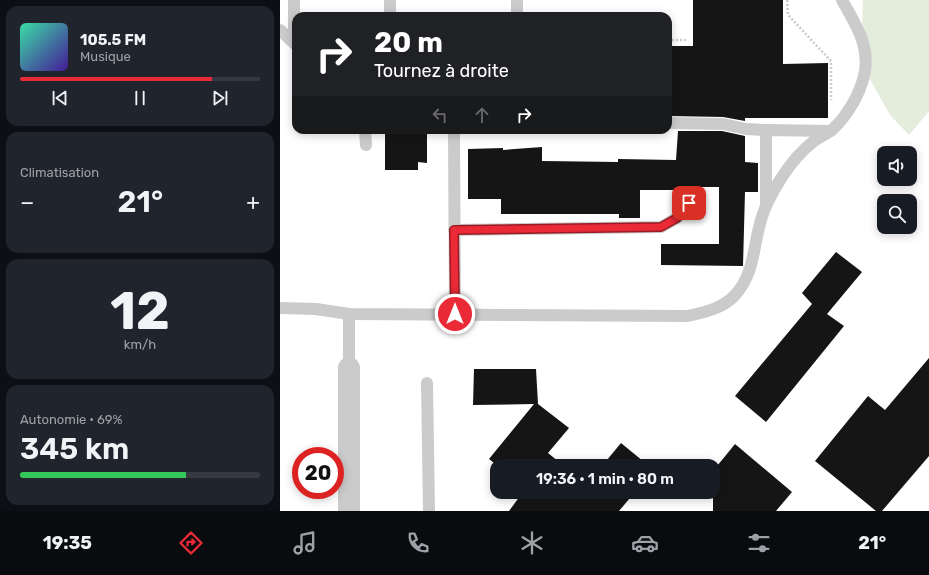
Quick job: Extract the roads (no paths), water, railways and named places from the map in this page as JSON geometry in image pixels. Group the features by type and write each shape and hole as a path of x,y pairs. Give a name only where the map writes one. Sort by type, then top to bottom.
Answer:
{"street":[{"path":"349,368 349,511"}],"lane":[{"path":"294,0 294,12"},
{"path":"390,0 390,12"},
{"path":"517,0 517,12"},
{"path":"280,308 316,309 349,314 688,316 723,306 736,294 752,268 757,234 766,206 790,165 803,150 830,131 851,107 858,92 866,64 865,47 860,32 842,0"},
{"path":"280,30 292,41"},
{"path":"672,124 723,124 766,130 830,131"},
{"path":"766,130 766,206"},
{"path":"366,134 366,145"},
{"path":"454,134 455,314"},
{"path":"454,230 661,227 677,218 689,203"},
{"path":"349,314 349,368"},
{"path":"427,383 429,511"}]}
